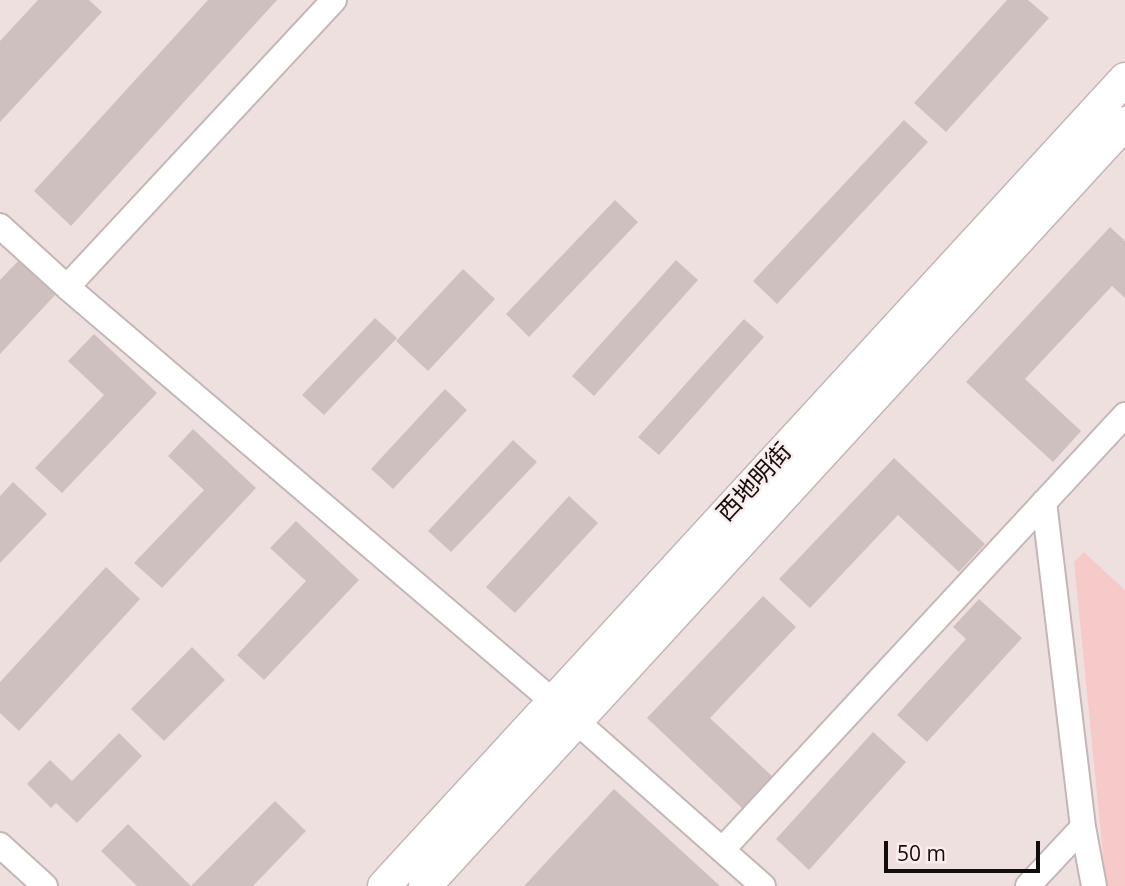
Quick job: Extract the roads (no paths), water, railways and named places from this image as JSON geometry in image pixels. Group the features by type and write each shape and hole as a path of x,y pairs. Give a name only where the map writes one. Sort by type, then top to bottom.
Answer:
{"main road":[{"name":"西地明街","path":"384,886 1125,79"},
{"name":"西地明街","path":"425,886 1125,123"}],"street":[{"path":"67,287 334,0"},
{"path":"0,226 67,287 576,721 763,886"},
{"path":"722,850 1125,415"},
{"path":"1044,502 1092,886"},
{"path":"1028,886 1083,827"},
{"path":"0,845 45,886"},
{"path":"1057,855 1092,886"}]}
